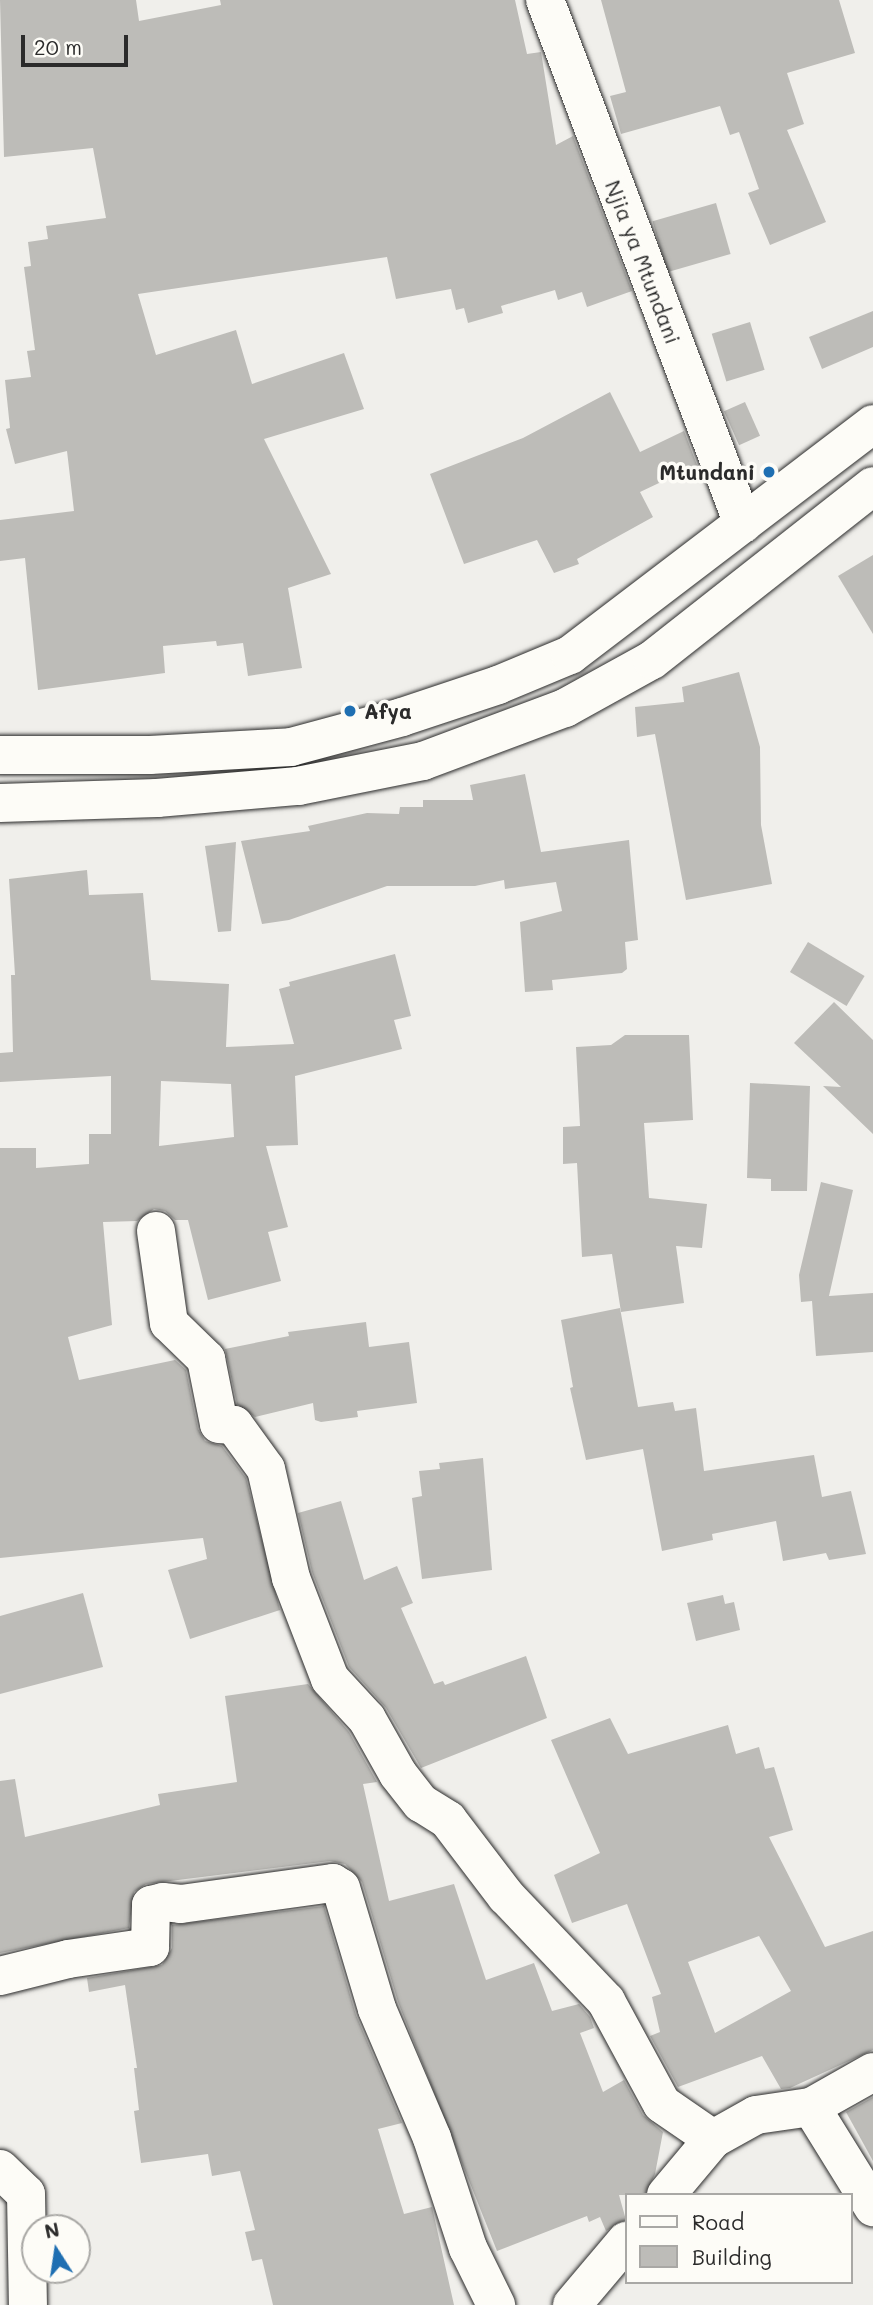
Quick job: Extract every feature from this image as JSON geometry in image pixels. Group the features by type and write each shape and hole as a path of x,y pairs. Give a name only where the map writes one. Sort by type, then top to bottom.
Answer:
{"street":[{"name":"Njia ya Mtundani","path":"545,0 743,524"},
{"path":"0,755 150,755 291,747 402,717 570,655 873,424"},
{"path":"0,803 157,798 298,786 423,761 565,708 652,660 873,486"},
{"path":"156,1231 169,1323 206,1359 219,1424 234,1425 266,1469 291,1578 330,1679 367,1719 398,1774 421,1803 448,1820 506,1896 606,2001 662,2104 713,2139"},
{"path":"0,1976 150,1947 151,1905 163,1902 181,1904 333,1883 341,1888 377,2009 432,2138 468,2248 496,2305"},
{"path":"668,2193 713,2139 756,2115 811,2107 873,2072"},
{"path":"811,2107 873,2207"},
{"path":"0,2169 26,2194 27,2305"},
{"path":"572,2305 624,2243"}],"building":[{"path":"0,0 136,0 139,21 221,5 220,0 515,0 527,54 541,52 556,145 573,136 632,291 587,307 582,292 558,300 555,290 501,306 503,313 468,323 464,308 456,310 451,289 396,299 387,257 138,294 156,355 236,330 252,384 344,353 364,409 264,439 331,574 288,588 302,668 248,676 243,643 217,646 216,641 163,646 165,673 38,690 25,558 0,561 0,520 74,511 67,451 15,464 6,429 10,428 5,380 31,377 27,351 35,350 24,267 31,266 28,242 48,239 46,226 106,218 93,148 4,157"},
{"path":"601,0 839,0 855,53 787,73 804,124 787,130 826,222 770,245 748,193 759,189 739,132 730,135 720,106 621,134 610,96 626,92"},
{"path":"716,203 731,254 667,272 653,221"},
{"path":"873,311 873,347 822,369 809,337"},
{"path":"750,322 765,370 726,382 712,334"},
{"path":"610,392 640,452 684,431 697,465 640,492 653,517 577,559 579,564 554,573 537,540 464,564 430,474 523,438"},
{"path":"745,402 760,436 739,445 724,411"},
{"path":"873,555 873,634 838,576"},
{"path":"739,672 760,747 761,825 772,884 686,900 655,734 637,737 635,707 684,702 682,687"},
{"path":"525,774 541,852 629,840 638,940 625,942 627,969 622,973 552,980 553,990 525,992 520,922 562,911 556,882 505,889 504,880 475,886 387,886 289,920 262,924 241,841 310,831 308,826 367,813 399,814 400,807 423,807 423,800 473,800 470,785"},
{"path":"236,842 231,931 218,932 205,846"},
{"path":"87,870 89,895 143,893 151,980 229,984 226,1047 294,1044 279,989 290,986 289,982 395,954 411,1016 394,1020 402,1049 295,1076 298,1145 266,1146 288,1227 268,1232 281,1281 208,1300 188,1220 175,1220 165,1211 154,1209 137,1221 103,1222 112,1325 68,1337 79,1380 175,1360 186,1370 198,1429 205,1441 222,1446 246,1478 280,1610 190,1639 168,1570 207,1559 203,1538 0,1558 0,1148 36,1148 36,1168 89,1164 89,1134 111,1134 111,1076 0,1082 0,1053 13,1052 11,975 15,975 9,879","holes":["161,1081 231,1084 234,1137 159,1146"]},
{"path":"808,942 865,976 847,1006 790,972"},
{"path":"834,1002 873,1040 873,1134 823,1086 841,1087 794,1043"},
{"path":"625,1035 689,1035 693,1120 644,1123 649,1198 707,1204 702,1248 676,1246 684,1303 621,1312 612,1254 582,1257 577,1163 563,1164 563,1127 580,1126 576,1047 611,1045"},
{"path":"750,1083 810,1086 807,1191 771,1191 771,1179 747,1178"},
{"path":"821,1182 853,1190 829,1296 873,1293 873,1352 816,1356 812,1301 801,1302 799,1275"},
{"path":"620,1308 638,1407 673,1402 675,1411 696,1408 704,1471 814,1455 822,1497 851,1491 866,1554 829,1560 826,1553 783,1561 776,1521 712,1534 713,1540 662,1551 643,1449 586,1460 570,1388 573,1387 561,1320"},
{"path":"366,1322 369,1347 409,1342 417,1403 357,1411 358,1417 321,1422 315,1420 313,1403 255,1417 237,1404 225,1349 289,1336 288,1332"},
{"path":"483,1458 492,1570 422,1579 412,1498 422,1496 419,1471 440,1469 439,1463"},
{"path":"341,1501 364,1580 397,1566 413,1603 401,1608 434,1684 443,1681 445,1685 526,1656 547,1718 421,1768 386,1708 349,1667 312,1572 298,1513"},
{"path":"83,1593 103,1667 0,1694 0,1616"},
{"path":"723,1595 725,1604 734,1602 740,1630 696,1641 687,1603"},
{"path":"308,1684 349,1732 377,1782 363,1784 389,1901 454,1884 486,1980 534,1963 552,2011 579,2004 590,2017 594,2028 580,2033 603,2092 624,2080 643,2115 663,2132 655,2174 646,2193 619,2195 624,2221 606,2231 600,2217 589,2222 587,2216 497,2251 398,2002 362,1882 345,1864 330,1861 146,1884 134,1892 129,1928 0,1953 0,1781 15,1779 25,1837 160,1805 158,1794 237,1782 225,1696"},
{"path":"610,1718 628,1754 728,1725 736,1754 759,1747 765,1769 774,1767 793,1830 769,1837 825,1947 873,1931 873,2050 790,2088 781,2089 762,2056 678,2087 650,2036 660,2032 652,1997 661,1994 627,1904 572,1923 554,1875 600,1853 551,1740","holes":["759,1936 791,1991 715,2033 688,1962"]},
{"path":"324,1906 356,2015 402,2123 378,2129 404,2214 432,2207 454,2305 273,2305 262,2259 252,2261 245,2232 255,2230 240,2171 212,2176 208,2154 141,2163 134,2111 139,2110 134,2068 137,2068 125,1985 89,1992 87,1978 162,1965 172,1948 172,1925"},
{"path":"873,2097 873,2161 846,2112"}],"place":[{"name":"Mtundani","path":"769,472"},
{"name":"Afya","path":"350,711"}]}
